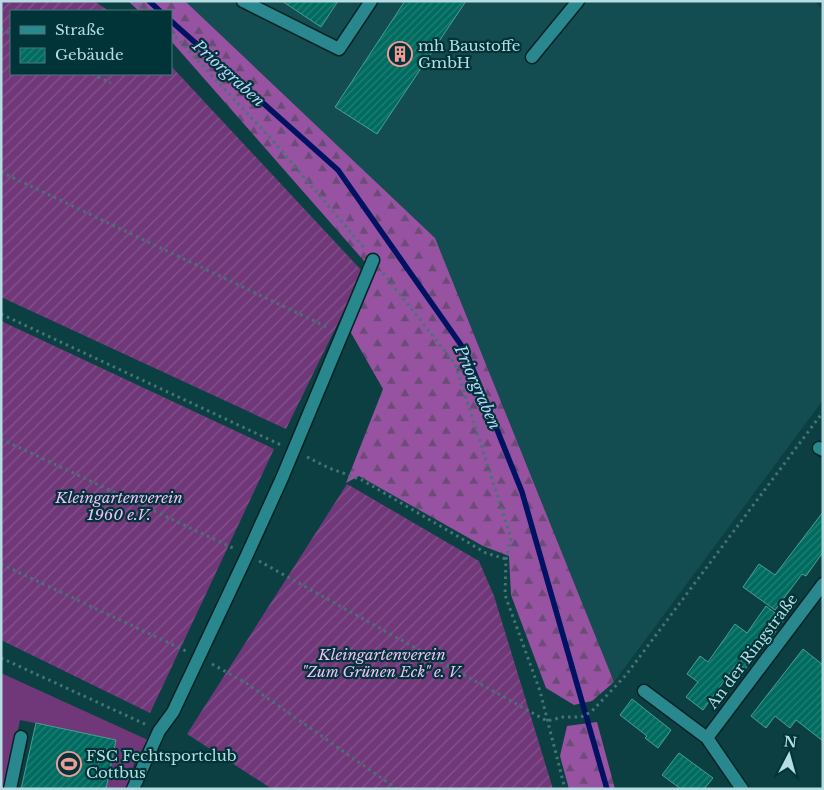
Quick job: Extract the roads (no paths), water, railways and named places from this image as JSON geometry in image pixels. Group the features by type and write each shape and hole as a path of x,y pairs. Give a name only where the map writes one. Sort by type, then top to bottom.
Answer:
{"street":[{"path":"243,1 340,49 371,1"},
{"path":"532,57 578,1"},
{"path":"133,789 159,731 173,712 247,555 373,260"},
{"name":"An der Ringstraße","path":"708,738 823,584"},
{"path":"644,692 708,738 742,789"},
{"path":"10,789 21,737"}],"waterway":[{"name":"Priorgraben","path":"149,1 159,10"},
{"name":"Priorgraben","path":"172,22 338,170 466,352 522,492 607,789"}],"place":[{"name":"mh Baustoffe GmbH","path":"400,54"},
{"name":"FSC Fechtsportclub Cottbus","path":"69,764"}],"park label":[{"name":"Kleingartenverein 1960 e.V.","path":"119,506"},
{"name":"Kleingartenverein \"Zum Grünen Eck\" e. V.","path":"382,662"}]}
